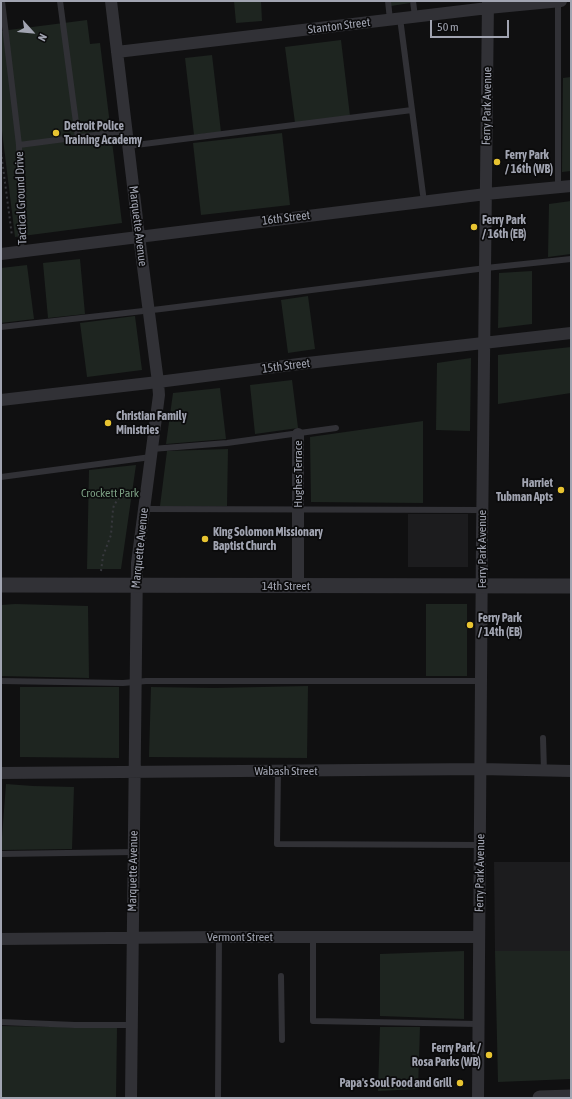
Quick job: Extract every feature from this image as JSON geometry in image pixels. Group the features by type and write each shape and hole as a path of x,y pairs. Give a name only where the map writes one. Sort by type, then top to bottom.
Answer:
{"street":[{"name":"Marquette Avenue","path":"111,1 159,395 136,563 131,1098"},
{"name":"Stanton Street","path":"117,52 415,17 488,5 559,1"},
{"name":"Ferry Park Avenue","path":"478,1098 488,5"},
{"name":"16th Street","path":"1,254 486,194 571,186"},
{"name":"15th Street","path":"1,400 571,333"},
{"name":"Hughes Terrace","path":"298,434 298,585"},
{"name":"14th Street","path":"1,585 571,586"},
{"name":"Wabash Street","path":"1,773 481,769 571,771"},
{"name":"Vermont Street","path":"1,939 479,937"},
{"path":"540,1098 571,1098"}],"lane":[{"name":"Tactical Ground Drive","path":"2,1 19,145 22,251"},
{"path":"60,1 78,138"},
{"path":"388,1 395,19 412,110 424,202"},
{"path":"414,1 415,17"},
{"path":"558,187 559,1"},
{"path":"128,146 412,110"},
{"path":"19,145 126,131"},
{"path":"1,328 486,268 571,259"},
{"path":"1,477 151,453 336,428"},
{"path":"144,509 483,510"},
{"path":"1,681 123,683 482,681"},
{"path":"543,738 544,771"},
{"path":"278,771 277,844 480,845"},
{"path":"1,854 133,852"},
{"path":"218,1098 219,937"},
{"path":"314,937 313,1021 479,1024"},
{"path":"281,976 282,1040"},
{"path":"1,1022 75,1025 132,1025"}],"path":[{"path":"1,152 12,241"},
{"path":"101,571 103,556 111,535 114,505 120,498 135,494"}],"shaded area":[{"path":"408,514 468,514 468,567 408,567"},
{"path":"494,862 571,862 571,951 495,951"}],"green space":[{"path":"234,1 261,1 262,21 236,23"},
{"path":"390,1 410,1 410,3 391,6"},
{"name":"Detroit Police Training Academy","path":"87,20 90,44 100,43 122,223 15,237 1,123 1,31"},
{"path":"341,40 350,116 295,123 285,47"},
{"path":"212,55 221,132 194,135 185,58"},
{"path":"571,77 571,171 562,172 563,78"},
{"path":"282,133 290,205 201,215 193,143"},
{"path":"571,201 571,254 548,257 549,204"},
{"path":"80,259 85,314 48,318 43,263"},
{"path":"27,265 34,319 1,323 1,268"},
{"path":"532,271 532,324 498,328 499,273"},
{"path":"308,296 315,349 288,353 281,300"},
{"path":"135,316 142,370 87,377 80,323"},
{"path":"571,347 571,393 498,404 498,355"},
{"path":"471,358 470,431 436,430 437,363"},
{"path":"292,380 298,428 255,434 250,385"},
{"path":"220,388 226,439 166,444 173,393"},
{"path":"423,421 423,503 311,502 310,437"},
{"path":"228,449 227,506 160,506 167,451"},
{"name":"Crockett Park","path":"136,465 121,569 87,569 89,470"},
{"path":"426,604 467,604 467,676 426,676"},
{"path":"1,605 88,606 89,678 1,676"},
{"path":"308,686 307,758 149,757 151,687 214,688"},
{"path":"20,687 119,687 119,758 20,757"},
{"path":"6,784 74,787 72,849 1,850"},
{"path":"464,951 464,1019 380,1016 380,954"},
{"path":"495,951 571,951 571,1079 498,1082"},
{"path":"1,1026 117,1028 116,1098 1,1098"},
{"path":"380,1027 420,1027 418,1089 378,1091"}],"place":[{"name":"Detroit Police Training Academy","path":"56,133"},
{"name":"Ferry Park / 16th (WB)","path":"497,162"},
{"name":"Ferry Park / 16th (EB)","path":"474,227"},
{"name":"Christian Family Ministries","path":"108,423"},
{"name":"Harriet Tubman Apts","path":"561,490"},
{"name":"King Solomon Missionary Baptist Church","path":"205,539"},
{"name":"Ferry Park / 14th (EB)","path":"470,625"},
{"name":"Ferry Park / Rosa Parks (WB)","path":"489,1055"},
{"name":"Papa's Soul Food and Grill","path":"460,1083"}]}
